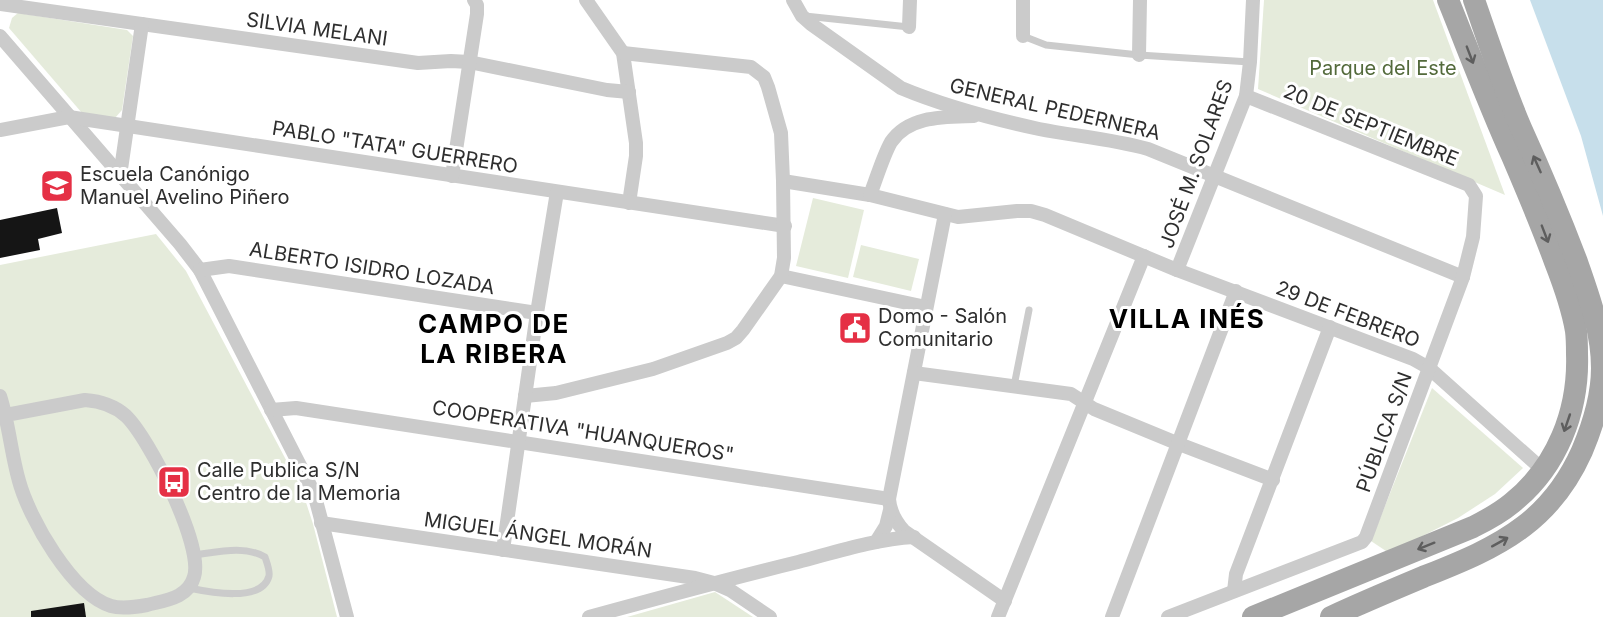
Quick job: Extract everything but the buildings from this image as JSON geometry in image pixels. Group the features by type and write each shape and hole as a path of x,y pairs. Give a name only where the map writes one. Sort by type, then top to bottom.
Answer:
{"main road":[{"path":"1253,617 1473,527 1497,514 1522,495 1543,470 1562,437 1575,398 1578,368 1575,326 1564,285 1542,226 1495,119 1448,0"},
{"path":"1331,617 1455,565 1504,541 1526,525 1562,487 1577,462 1596,415 1602,369 1596,323 1589,297 1565,231 1512,107 1474,0"}],"street":[{"path":"452,176 477,14 477,5 474,0"},
{"path":"586,0 624,53 636,143 629,203"},
{"name":"GENERAL PEDERNERA","path":"794,0 802,16 811,24 901,88 983,115 1039,129 1148,149 1462,277"},
{"path":"909,0 909,27"},
{"path":"1023,0 1023,36"},
{"path":"1139,55 1140,0"},
{"name":"JOSÉ M. SOLARES","path":"1177,270 1246,96 1250,62 1252,0"},
{"name":"SILVIA MELANI","path":"0,3 418,63 469,62 607,90 629,92"},
{"path":"120,176 142,24"},
{"path":"0,36 192,257 200,270 314,493 347,617"},
{"path":"525,396 556,393 653,369 727,343 743,330 781,276 785,226 781,133 764,77 751,67 624,53"},
{"name":"20 DE SEPTIEMBRE","path":"1246,96 1468,185 1476,196"},
{"path":"870,195 890,144 900,131 915,123 936,118 983,115"},
{"name":"PABLO \"TATA\" GUERRERO","path":"0,130 69,117 785,226"},
{"path":"783,181 870,195 958,217 1031,211 1144,256 999,617"},
{"path":"503,550 557,192"},
{"name":"PÚBLICA S/N","path":"1234,591 1362,542 1366,537 1462,277 1473,237 1476,196"},
{"path":"876,542 886,526 945,214"},
{"name":"29 DE FEBRERO","path":"1144,256 1413,359 1429,368 1543,470"},
{"name":"ALBERTO ISIDRO LOZADA","path":"200,270 229,266 537,313"},
{"path":"781,276 926,307"},
{"path":"1112,617 1236,291"},
{"path":"1168,617 1234,591 1236,574 1330,327"},
{"path":"914,373 1071,394 1094,409 1273,480"},
{"path":"0,396 18,479 32,515 57,558 87,591 100,602 113,607 128,607 172,599 189,588 195,574 196,561 190,535 176,501 152,455 125,415 94,400 85,400 6,416"},
{"name":"COOPERATIVA \"HUANQUEROS\"","path":"271,410 296,408 519,441 889,504"},
{"path":"889,504 898,524 904,531 1005,601"},
{"name":"MIGUEL ÁNGEL MORÁN","path":"321,523 695,578 714,583"},
{"path":"589,617 876,542 914,537"},
{"path":"650,572 661,585 658,598"},
{"path":"714,583 730,590 770,617"}],"lane":[{"path":"802,16 909,27"},
{"path":"1023,36 1046,45 1139,55 1250,62"},
{"path":"1014,386 1029,310"},
{"path":"189,588 225,594 244,594 262,586 269,577 265,557 256,552 236,550 195,555"}],"green space":[{"name":"Parque del Este","path":"1264,0 1433,0 1505,195 1258,89"},
{"path":"18,13 127,30 133,36 122,110 115,118 82,113 9,28 12,18"},
{"path":"813,198 864,210 848,278 796,266"},
{"path":"156,234 186,271 302,490 337,617 0,617 0,265"},
{"path":"861,245 919,259 911,291 853,277"},
{"path":"1432,388 1523,468 1495,494 1458,518 1389,553 1371,541"},
{"path":"715,592 753,617 627,617"}],"water":[{"path":"1530,0 1603,0 1603,216 1581,136"}],"place":[{"name":"Escuela Canónigo Manuel Avelino Piñero","path":"57,186"},
{"name":"Domo - Salón Comunitario","path":"855,328"},
{"name":"Calle Publica S/N Centro de la Memoria","path":"174,482"}],"district":[{"name":"VILLA INÉS","path":"1187,318"},
{"name":"CAMPO DE LA RIBERA","path":"494,338"}]}
